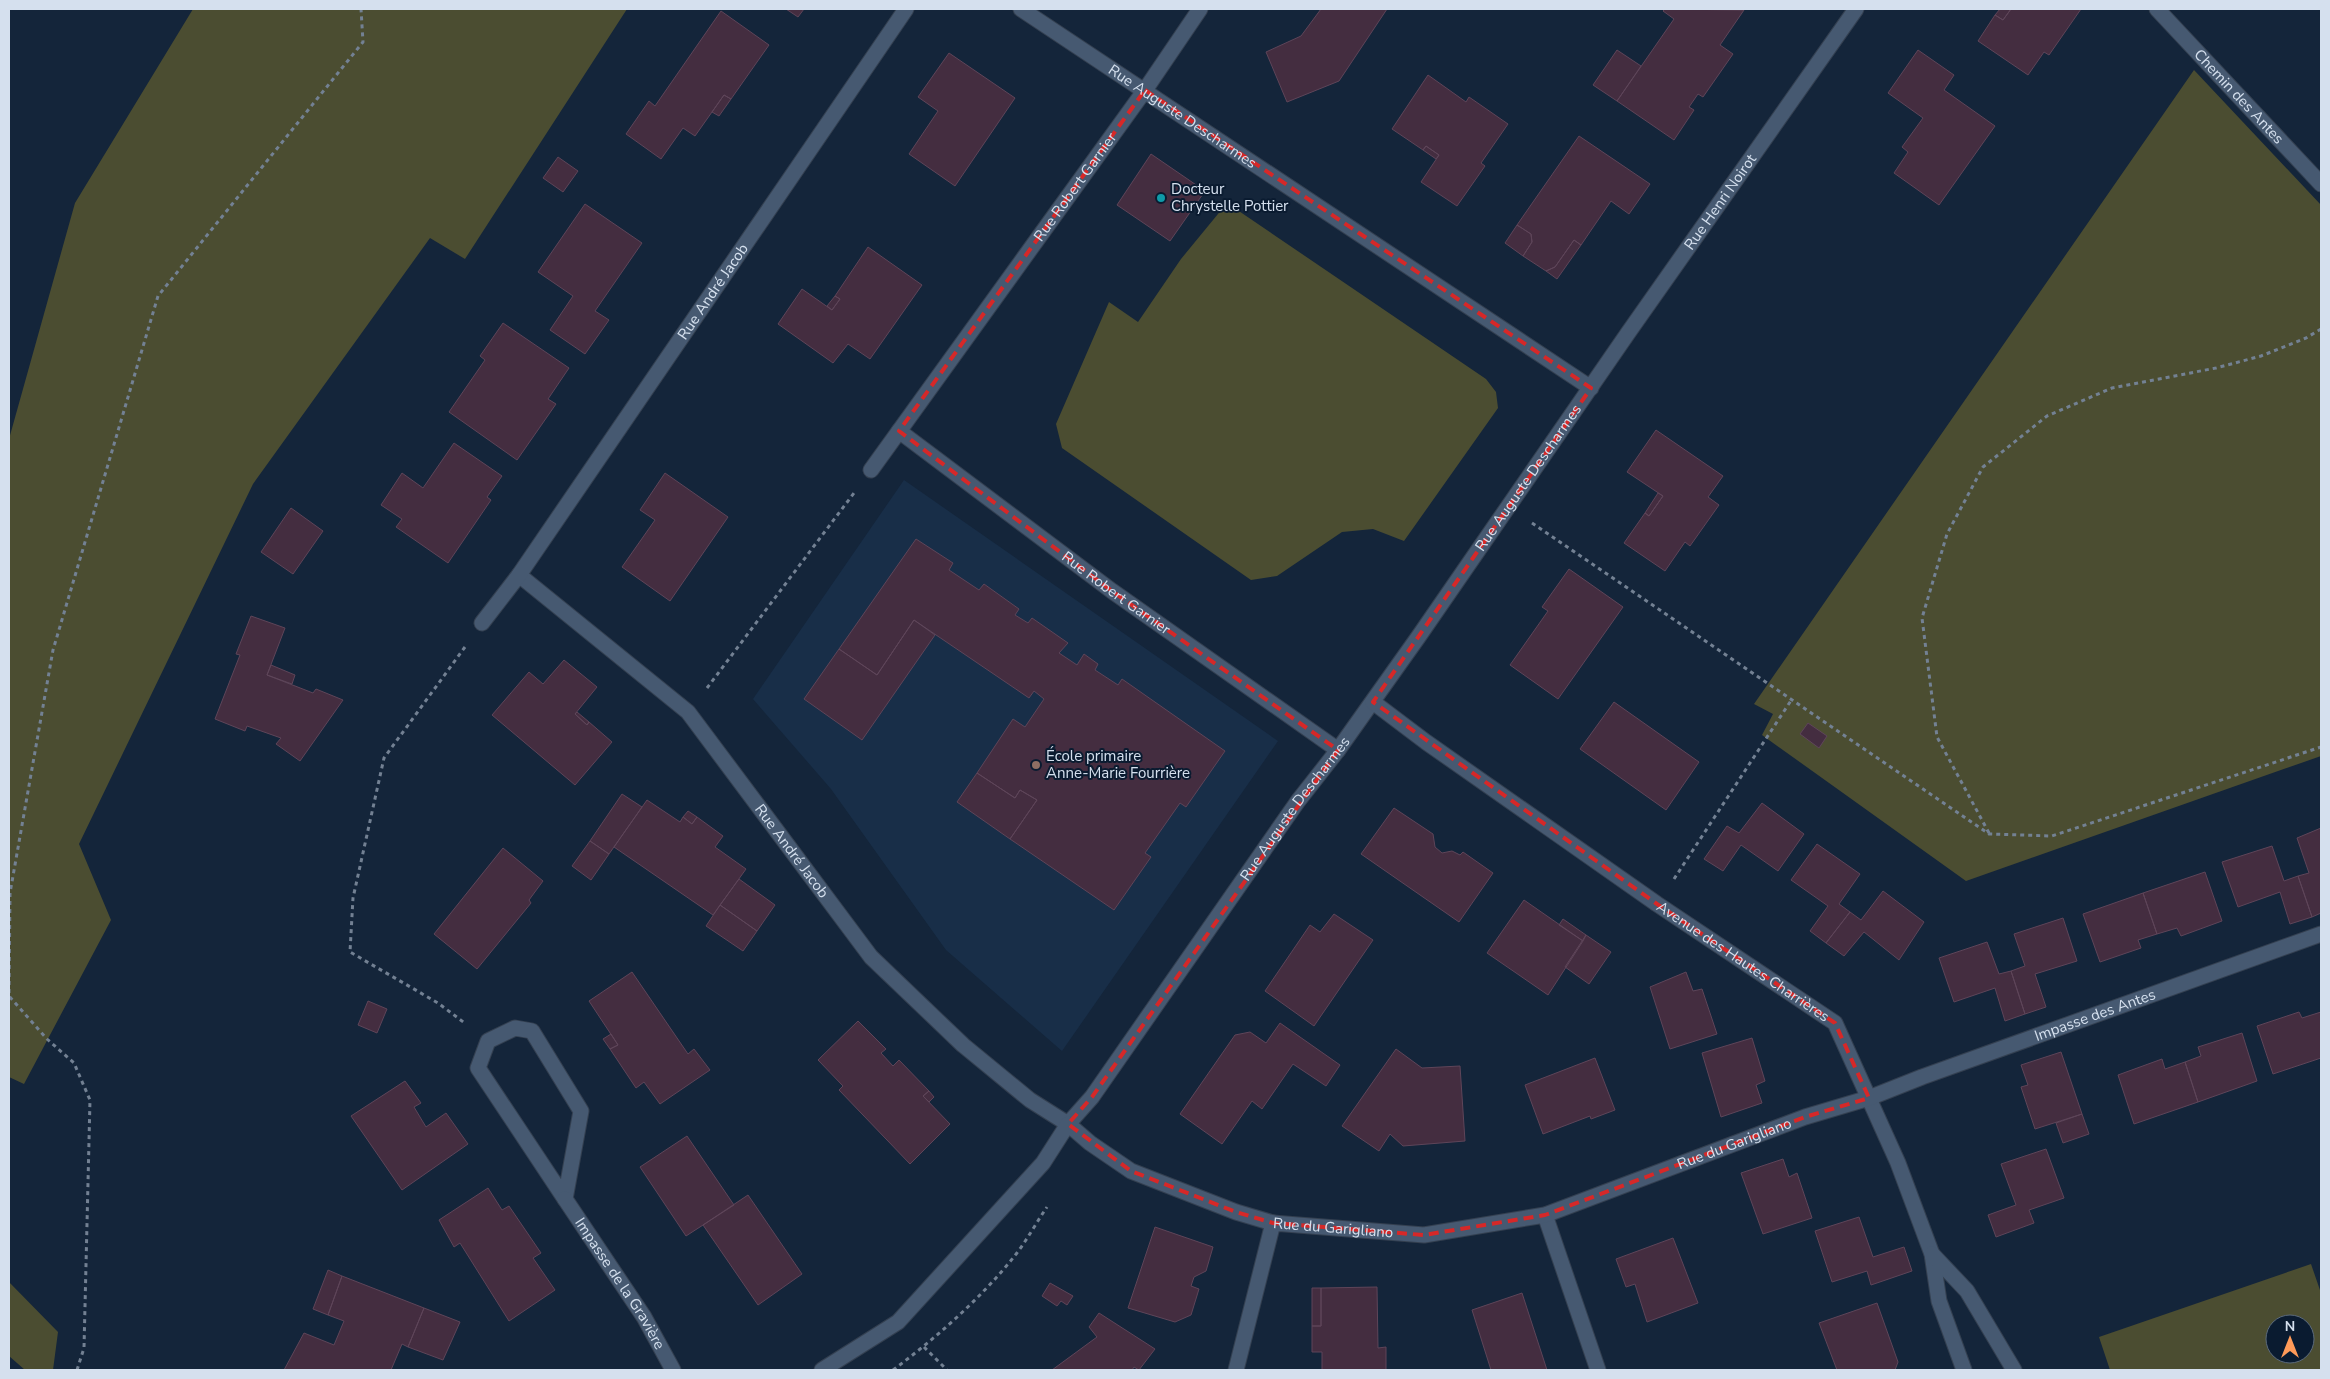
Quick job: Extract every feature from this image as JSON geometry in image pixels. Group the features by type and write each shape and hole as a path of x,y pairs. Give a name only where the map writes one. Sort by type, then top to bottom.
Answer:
{"street":[{"name":"Rue André Jacob","path":"482,623 519,575 906,9"},
{"name":"Rue Auguste Descharmes","path":"822,1370 898,1322 1043,1164 1068,1124 1092,1097 1298,801 1373,702 1591,388 1021,9"},
{"path":"1145,90 1200,9"},
{"name":"Chemin des Antes","path":"2157,9 2321,184"},
{"name":"Rue Henri Noirot","path":"1591,388 1850,11"},
{"name":"Rue Robert Garnier","path":"871,470 1145,90"},
{"name":"Rue Robert Garnier","path":"900,432 1112,591 1338,750"},
{"name":"Rue André Jacob","path":"519,575 688,712 871,957 963,1045 1030,1100 1068,1124 1090,1143 1131,1171 1236,1212 1273,1223"},
{"name":"Avenue des Hautes Charrières","path":"1373,702 1426,742 1657,904 1836,1024 1898,1164 1932,1254 1939,1301 1964,1370"},
{"name":"Impasse des Antes","path":"1869,1098 1922,1077 2321,934"},
{"path":"488,1040 515,1028 532,1031 582,1111 565,1199"},
{"name":"Impasse de la Gravière","path":"488,1040 478,1068 644,1317 673,1370"},
{"name":"Rue du Garigliano","path":"1236,1370 1273,1223 1424,1234 1545,1215 1805,1117 1869,1098"},
{"path":"1545,1215 1598,1370"},
{"path":"1932,1254 1967,1291 2014,1370"}],"path":[{"path":"77,1370 84,1348 90,1100 74,1062 47,1039 9,996 10,893 53,650 158,296 363,42 361,9"},
{"path":"1989,834 1937,737 1922,618 1947,534 1983,467 2047,416 2112,388 2216,368 2261,356 2306,338 2321,329"},
{"path":"688,712 871,470"},
{"path":"1508,508 1989,834 2052,836 2321,747"},
{"path":"482,623 384,758 353,898 350,952 438,1003 488,1040"},
{"path":"1657,904 1792,699"},
{"path":"893,1370 924,1347 965,1308 1013,1257 1052,1200"},
{"path":"924,1347 947,1370"}],"highlighted area":[{"path":"1145,90 1591,388 1373,702 1657,904 1835,1023 1869,1098 1805,1117 1545,1215 1424,1235 1273,1223 1236,1212 1131,1171 1068,1124 1092,1097 1338,750 1112,591 899,431"}],"shaded area":[{"name":"École primaire Anne-Marie Fourrière","path":"904,480 1278,741 1062,1051 946,950 831,789 753,699"}],"green space":[{"path":"193,9 627,9 465,259 430,238 253,484 79,844 111,920 24,1084 9,1077 9,439 75,203"},
{"path":"2194,70 2321,205 2321,756 1966,881 1762,735 1773,714 1754,704"},
{"path":"1227,203 1486,379 1496,392 1498,408 1404,541 1373,529 1342,532 1277,576 1251,580 1062,448 1056,424 1109,302 1138,322 1181,259"},
{"path":"2311,1264 2321,1293 2321,1370 2110,1370 2099,1337"},
{"path":"9,1282 58,1332 53,1370 25,1370 9,1356"}],"building":[{"path":"786,9 804,9 798,17"},
{"path":"1321,9 1387,9 1339,81 1287,102 1266,52 1301,36"},
{"path":"1665,9 1744,10 1720,45 1733,54 1703,97 1698,94 1689,107 1694,110 1674,140 1617,101 1674,19 1663,11"},
{"path":"2000,9 2011,9 2003,20 1995,15"},
{"path":"2011,9 2081,9 2049,55 2044,52 2028,75 1978,41 1995,15 2003,20"},
{"path":"721,11 769,45 731,99 724,95 695,136 683,128 661,159 626,134 649,101 655,106"},
{"path":"1617,50 1641,66 1617,101 1593,85"},
{"path":"1918,50 1954,75 1944,90 1995,126 1939,205 1894,173 1908,152 1902,147 1923,118 1888,93"},
{"path":"949,53 1015,98 955,186 909,154 938,111 918,97"},
{"path":"1428,75 1466,102 1469,97 1508,124 1481,163 1485,166 1457,206 1421,182 1439,155 1426,146 1423,150 1392,129"},
{"path":"724,95 731,99 719,116 712,112"},
{"path":"1579,136 1650,184 1629,214 1611,201 1581,245 1574,240 1555,267 1546,271 1523,256 1532,242 1531,234 1517,225"},
{"path":"1426,146 1439,155 1436,159 1423,150"},
{"name":"Docteur Chrystelle Pottier","path":"1151,154 1205,191 1170,241 1117,205"},
{"path":"558,157 578,171 563,192 543,178"},
{"path":"585,204 642,243 595,311 609,320 585,354 550,330 573,296 538,272"},
{"path":"1517,225 1531,234 1532,242 1523,256 1505,243"},
{"path":"1574,240 1581,245 1557,279 1546,271 1555,267"},
{"path":"868,247 922,285 870,359 848,344 833,363 778,324 802,289 832,310 840,299 835,296"},
{"path":"835,296 840,299 832,310 827,306"},
{"path":"503,323 569,368 548,399 556,404 517,460 449,412 485,360 480,356"},
{"path":"1656,430 1723,476 1708,497 1719,505 1690,546 1685,542 1665,571 1624,543 1645,513 1649,516 1663,496 1627,472"},
{"path":"454,443 502,476 487,497 491,500 448,563 396,527 402,519 381,505 402,473 423,488"},
{"path":"665,473 728,517 670,601 622,567 655,520 640,510"},
{"path":"1658,493 1663,496 1649,516 1645,513"},
{"path":"291,508 323,531 293,574 261,552"},
{"path":"916,539 953,563 949,570 979,590 984,584 1019,609 1015,615 1028,623 1032,618 1068,643 1059,653 1077,665 1084,654 1098,664 1095,670 1118,685 1122,679 1225,751 1186,807 1180,803 1145,853 1151,857 1114,910 1010,839 1037,800 1020,790 1015,798 977,773 1013,719 1025,727 1044,699 1034,691 1029,698 914,620 877,675 839,649"},
{"path":"1569,569 1623,607 1558,699 1510,665 1548,611 1542,607"},
{"path":"251,616 285,628 267,675 313,693 316,689 343,700 300,761 276,744 281,738 247,726 245,731 215,719 240,655 236,654"},
{"path":"914,620 935,635 862,740 804,699 839,649 877,675"},
{"path":"564,660 597,687 575,714 587,725 589,722 612,742 575,785 492,715 529,672 543,684"},
{"path":"271,665 295,675 292,684 267,675"},
{"path":"1614,702 1699,762 1666,810 1580,749"},
{"path":"577,712 589,722 587,725 575,714"},
{"path":"1808,723 1827,736 1819,748 1800,734"},
{"path":"977,773 1015,798 1020,790 1037,800 1010,839 957,802"},
{"path":"622,794 642,807 609,854 590,841"},
{"path":"647,800 680,822 683,817 692,824 697,817 723,836 715,847 746,869 713,915 614,847"},
{"path":"1762,803 1804,834 1778,871 1741,845 1723,871 1704,859 1727,826 1739,833"},
{"path":"1394,808 1433,834 1435,847 1442,853 1452,851 1460,855 1463,852 1493,873 1459,922 1361,854"},
{"path":"688,811 697,817 692,824 683,817"},
{"path":"2321,828 2321,913 2312,917 2298,876 2309,873 2297,838"},
{"path":"590,841 609,854 591,880 572,866"},
{"path":"1817,844 1860,874 1839,904 1850,912 1826,943 1810,931 1828,906 1791,880"},
{"path":"2272,846 2284,881 2298,876 2312,917 2290,924 2280,892 2238,907 2222,862"},
{"path":"503,848 543,881 529,900 531,903 477,969 434,934"},
{"path":"2205,872 2222,921 2181,936 2177,928 2157,934 2143,893"},
{"path":"739,879 775,905 757,931 720,905"},
{"path":"1883,891 1924,922 1899,960 1864,932 1844,956 1826,943 1850,912 1861,920"},
{"path":"2143,893 2157,934 2138,940 2141,948 2100,962 2083,914"},
{"path":"1524,900 1583,941 1548,995 1487,953"},
{"path":"720,905 757,931 743,951 706,926"},
{"path":"1334,914 1373,940 1314,1026 1265,991 1310,925 1320,932"},
{"path":"2063,918 2077,961 2035,974 2046,1007 2025,1014 2011,971 2025,966 2014,934"},
{"path":"1563,919 1586,935 1583,941 1559,925"},
{"path":"1586,935 1611,952 1589,984 1565,967"},
{"path":"1987,942 1999,974 2011,971 2025,1014 2005,1021 1995,988 1954,1002 1939,958"},
{"path":"632,972 688,1054 694,1049 710,1070 660,1104 644,1082 636,1088 610,1049 618,1045 589,1001"},
{"path":"1686,972 1693,991 1702,989 1717,1034 1670,1049 1650,987"},
{"path":"368,1001 387,1009 377,1033 358,1025"},
{"path":"2299,1012 2302,1018 2321,1012 2321,1058 2273,1074 2257,1026"},
{"path":"858,1021 886,1049 881,1053 893,1066 899,1060 929,1091 923,1096 950,1124 910,1164 839,1090 843,1086 818,1060"},
{"path":"1280,1023 1340,1065 1326,1086 1293,1064 1262,1109 1252,1101 1222,1144 1180,1114 1235,1035 1250,1032 1266,1043"},
{"path":"2242,1033 2257,1081 2198,1102 2185,1062 2201,1056 2198,1047"},
{"path":"611,1034 618,1045 610,1049 603,1039"},
{"path":"1752,1038 1765,1081 1756,1085 1762,1103 1721,1117 1702,1053"},
{"path":"1396,1049 1422,1068 1460,1066 1465,1141 1403,1146 1390,1134 1379,1151 1342,1126"},
{"path":"2061,1052 2082,1114 2035,1129 2021,1087 2028,1085 2021,1065"},
{"path":"1595,1058 1615,1110 1591,1119 1590,1116 1543,1134 1525,1085"},
{"path":"2162,1059 2165,1069 2185,1062 2198,1102 2134,1124 2118,1075"},
{"path":"405,1081 421,1103 414,1107 426,1127 446,1113 468,1144 402,1190 351,1116"},
{"path":"929,1091 934,1097 929,1102 923,1096"},
{"path":"2082,1114 2089,1134 2063,1143 2056,1123"},
{"path":"687,1136 734,1205 686,1236 640,1167"},
{"path":"2046,1149 2064,1198 2029,1210 2034,1223 1996,1237 1988,1215 2016,1205 2001,1164"},
{"path":"1783,1159 1789,1177 1797,1173 1812,1218 1763,1234 1741,1173"},
{"path":"488,1188 502,1210 509,1206 541,1253 533,1258 555,1290 509,1321 460,1243 454,1247 439,1220"},
{"path":"748,1195 802,1274 758,1305 703,1225"},
{"path":"1859,1217 1873,1257 1904,1247 1912,1271 1871,1285 1867,1271 1832,1282 1815,1231"},
{"path":"1155,1227 1213,1247 1206,1271 1194,1277 1191,1286 1199,1289 1191,1315 1175,1322 1128,1308"},
{"path":"1673,1238 1698,1303 1647,1322 1635,1284 1626,1287 1616,1259"},
{"path":"328,1270 342,1276 328,1315 313,1309"},
{"path":"342,1276 424,1308 408,1347 402,1344 391,1370 284,1370 304,1333 334,1345 344,1321 328,1315"},
{"path":"1050,1283 1073,1296 1067,1305 1061,1301 1057,1306 1042,1296"},
{"path":"1377,1287 1378,1348 1386,1347 1386,1370 1322,1370 1322,1352 1312,1352 1312,1326 1321,1326 1321,1288"},
{"path":"1312,1288 1321,1288 1321,1326 1312,1326"},
{"path":"1522,1293 1547,1370 1491,1370 1472,1310"},
{"path":"1877,1303 1898,1362 1895,1370 1837,1370 1819,1323"},
{"path":"424,1308 460,1322 443,1360 408,1347"},
{"path":"1099,1313 1155,1349 1139,1370 1134,1367 1132,1370 1052,1370 1097,1337 1089,1327"}],"place":[{"name":"Docteur Chrystelle Pottier","path":"1161,198"},
{"name":"École primaire Anne-Marie Fourrière","path":"1036,765"}]}
